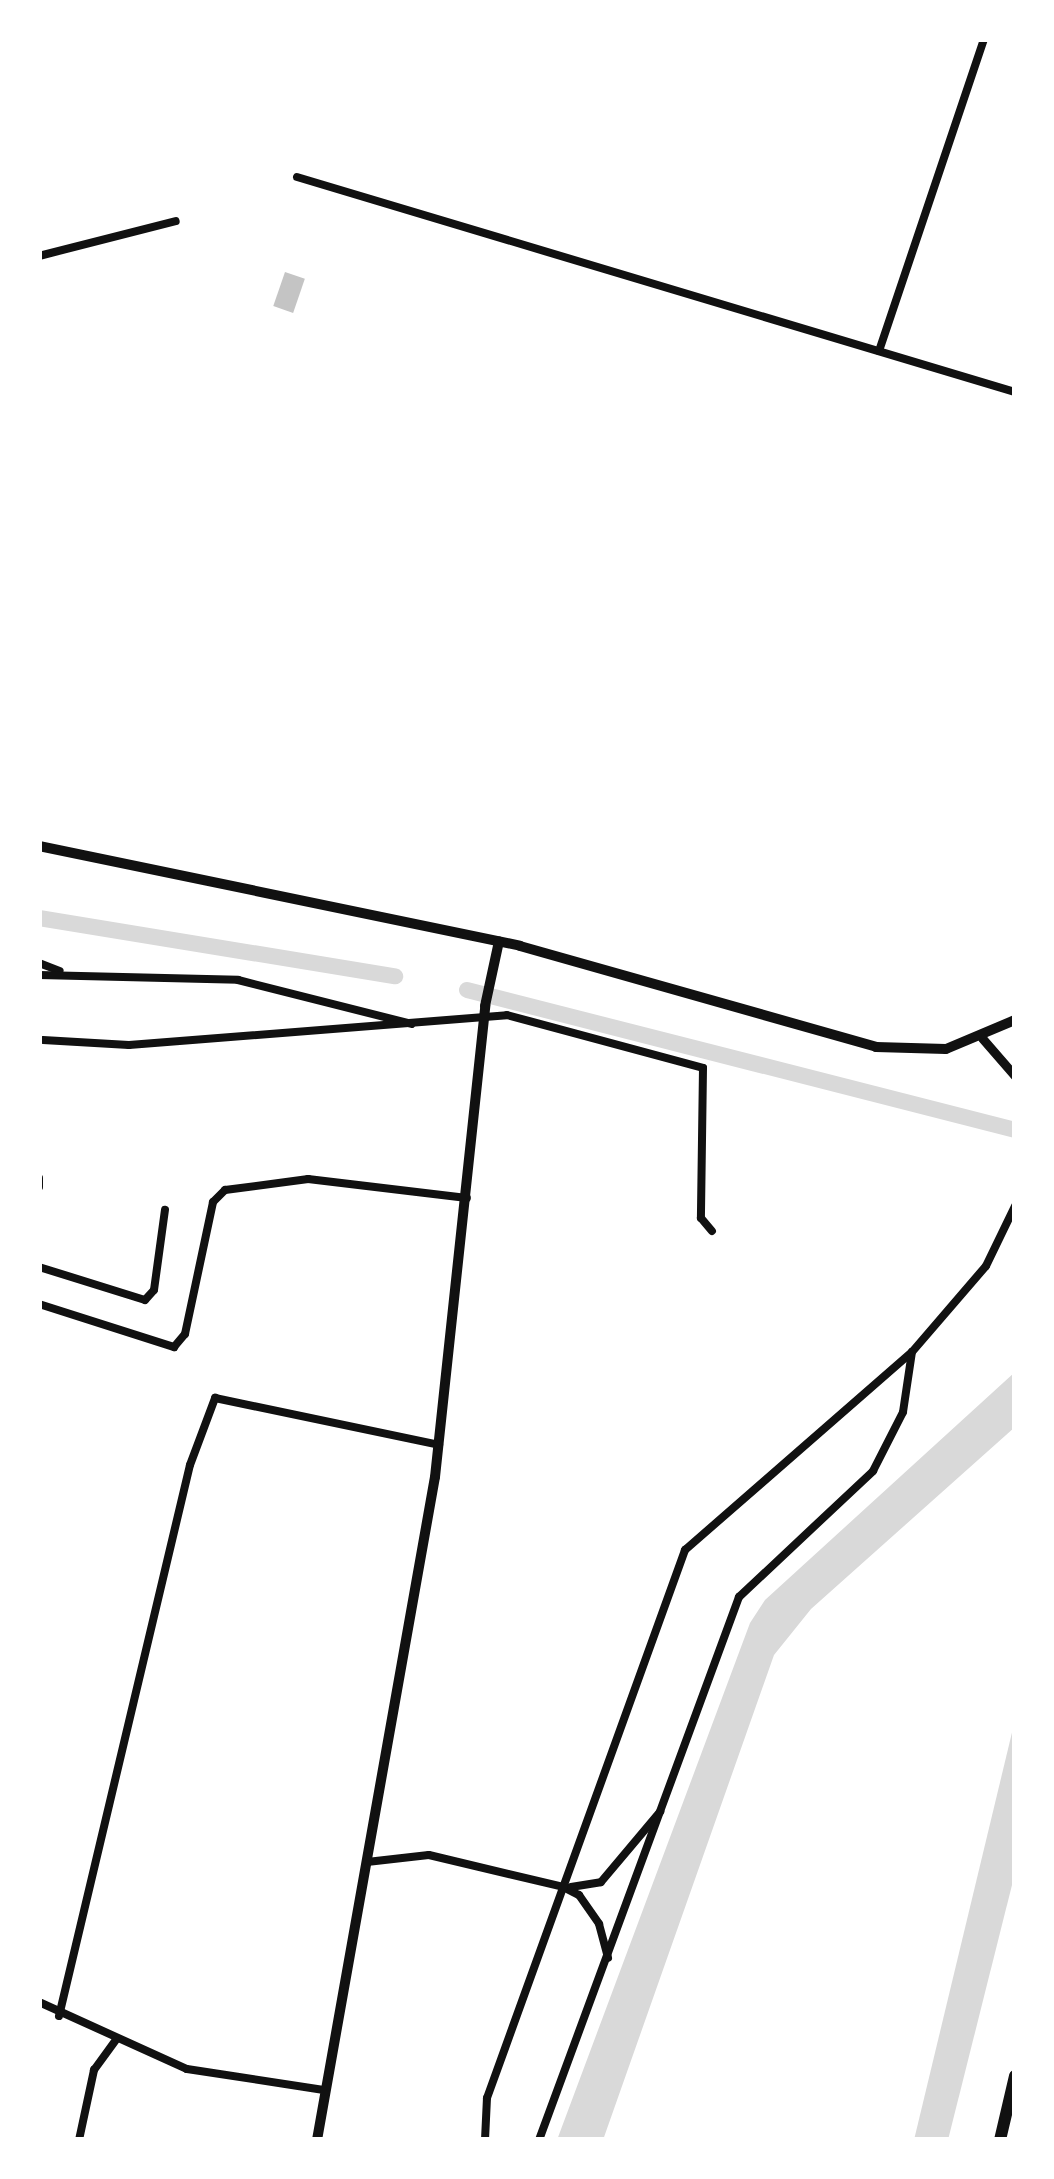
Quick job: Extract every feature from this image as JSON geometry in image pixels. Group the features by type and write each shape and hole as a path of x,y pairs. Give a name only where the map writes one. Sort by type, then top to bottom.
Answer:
{"main road":[{"path":"39,846 500,941 876,1047 927,1051 982,1038 1015,1020"},
{"path":"317,2140 439,1444 484,1012 500,941"},
{"path":"1000,2140 1015,2076"}],"street":[{"path":"879,351 984,39"},
{"path":"297,177 1015,392"},
{"path":"39,256 176,221"},
{"path":"39,963 67,974"},
{"path":"39,975 238,980 418,1026"},
{"path":"43,1040 129,1045 418,1026 484,1012 703,1068 701,1218 712,1231"},
{"path":"982,1038 1015,1076"},
{"path":"39,1304 174,1347 185,1334 213,1202 225,1190 308,1179 468,1198"},
{"path":"485,2140 487,2098 685,1550 912,1352 986,1266 1015,1206"},
{"path":"39,1267 146,1300 154,1291 165,1210"},
{"path":"539,2140 739,1597 873,1471 903,1412 912,1352"},
{"path":"59,2016 105,1849 190,1465 215,1398 439,1444"},
{"path":"563,1887 601,1882 664,1808"},
{"path":"365,1862 429,1855 563,1887 579,1895 599,1924 608,1958"},
{"path":"39,2002 59,2016 187,2069 325,2090"},
{"path":"80,2140 94,2070 116,2040"}],"shaded area":[{"path":"1015,1372 1015,1427 811,1609 774,1655 603,2140 557,2140 750,1623 765,1600"},
{"path":"1015,1720 1015,1873 948,2140 914,2140"}],"building":[{"path":"285,272 305,279 293,313 273,306"}],"waterway":[{"path":"39,918 395,976"},
{"path":"467,990 1015,1130"}]}
